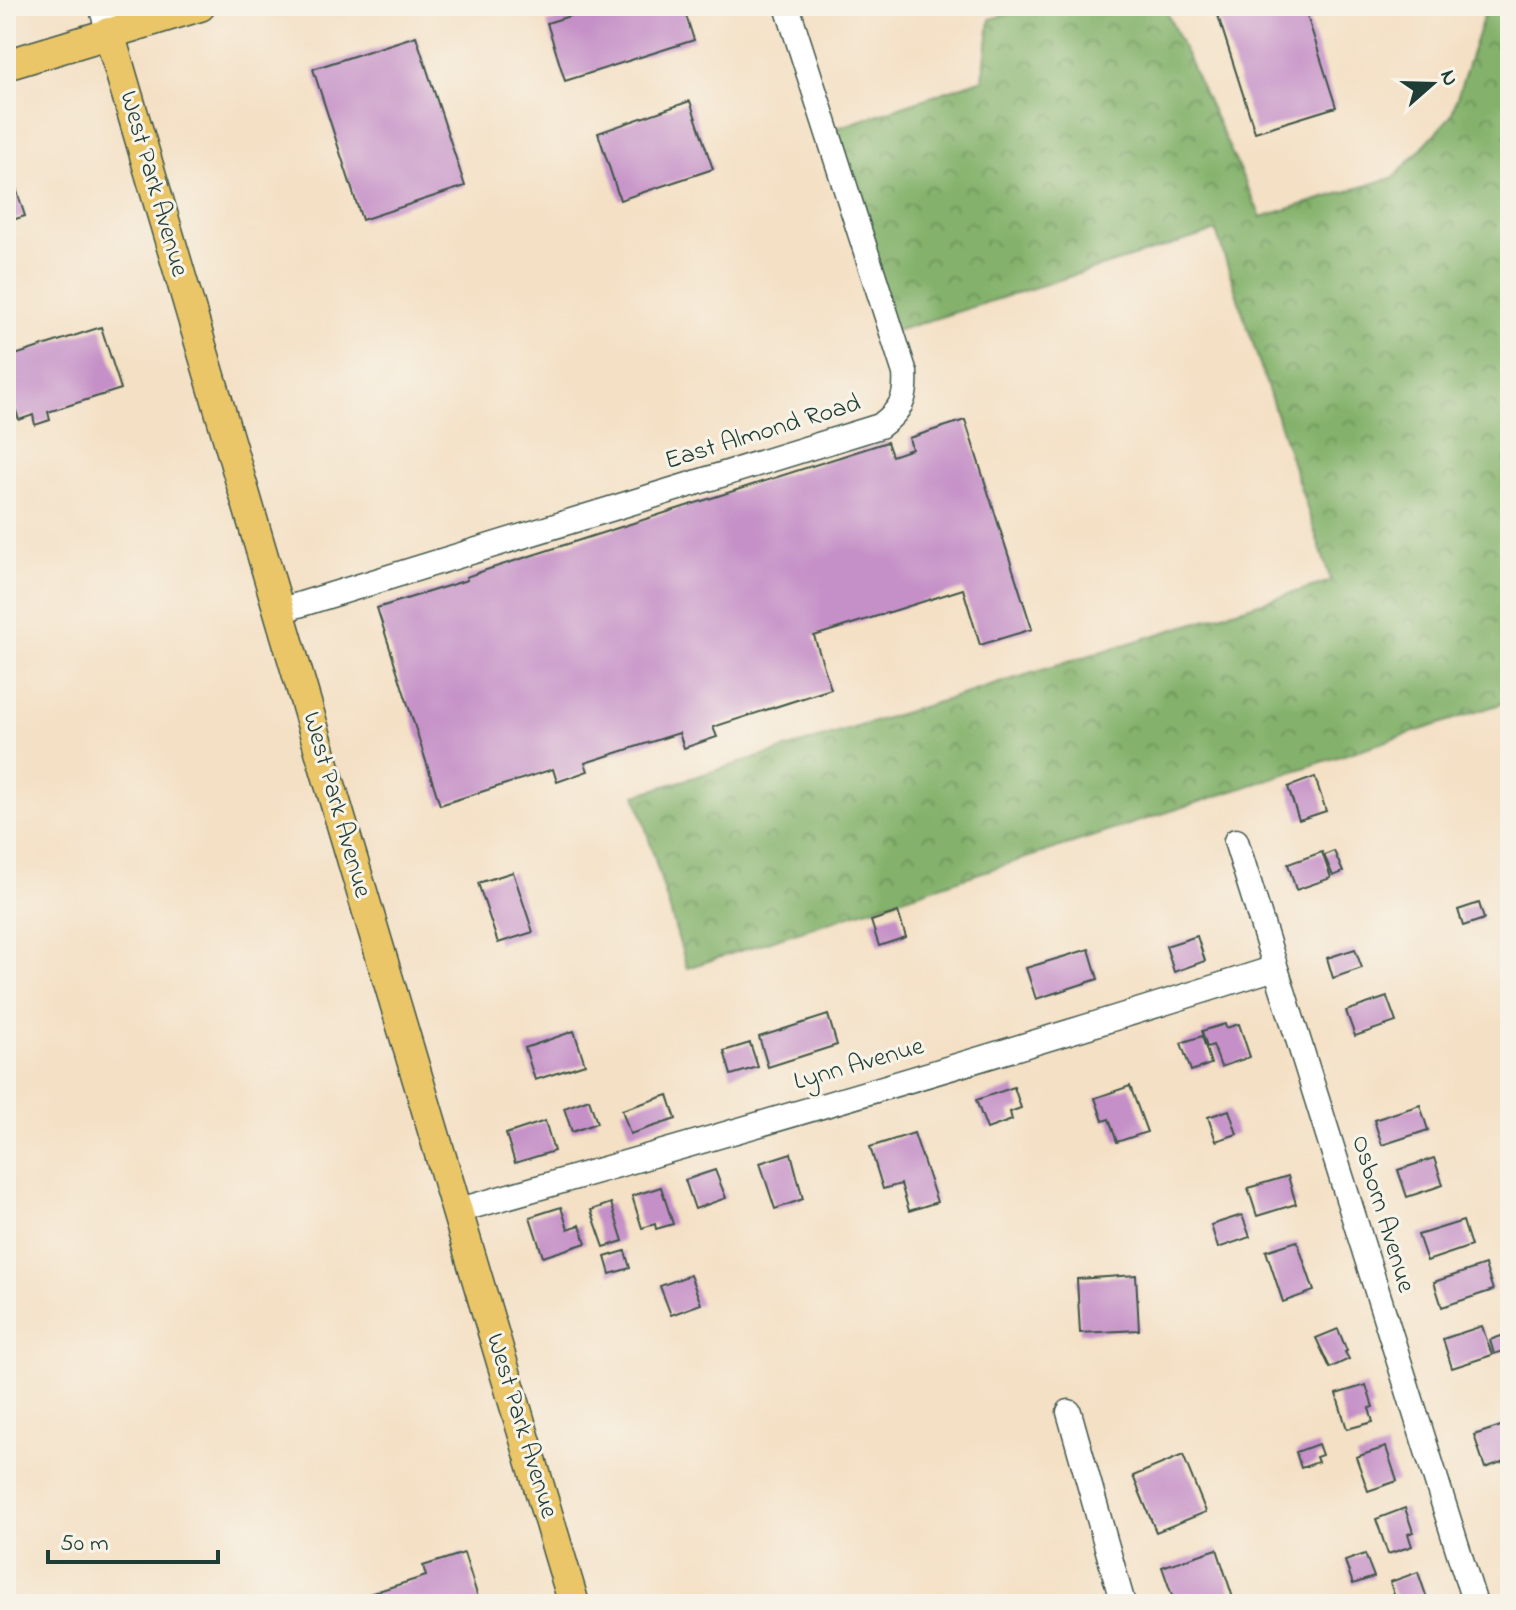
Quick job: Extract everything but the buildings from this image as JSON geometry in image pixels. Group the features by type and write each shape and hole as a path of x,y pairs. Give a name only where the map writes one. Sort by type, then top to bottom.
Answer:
{"main road":[{"path":"6,65 105,20 200,6"},
{"name":"West Park Avenue","path":"105,20 574,1604"}],"street":[{"name":"East Almond Road","path":"279,611 852,435 880,426 892,417 901,405 906,390 905,373 787,6"},
{"name":"Osborn Avenue","path":"1236,841 1475,1604"},
{"name":"Lynn Avenue","path":"456,1211 900,1083 1275,968"},
{"path":"1069,1412 1123,1604"}],"green space":[{"path":"1039,6 1164,6 1261,217 1395,177 1451,116 1487,6 1510,6 1510,701 687,968 636,795 1331,581 1216,231 889,333 826,132 983,79 990,19"}]}
